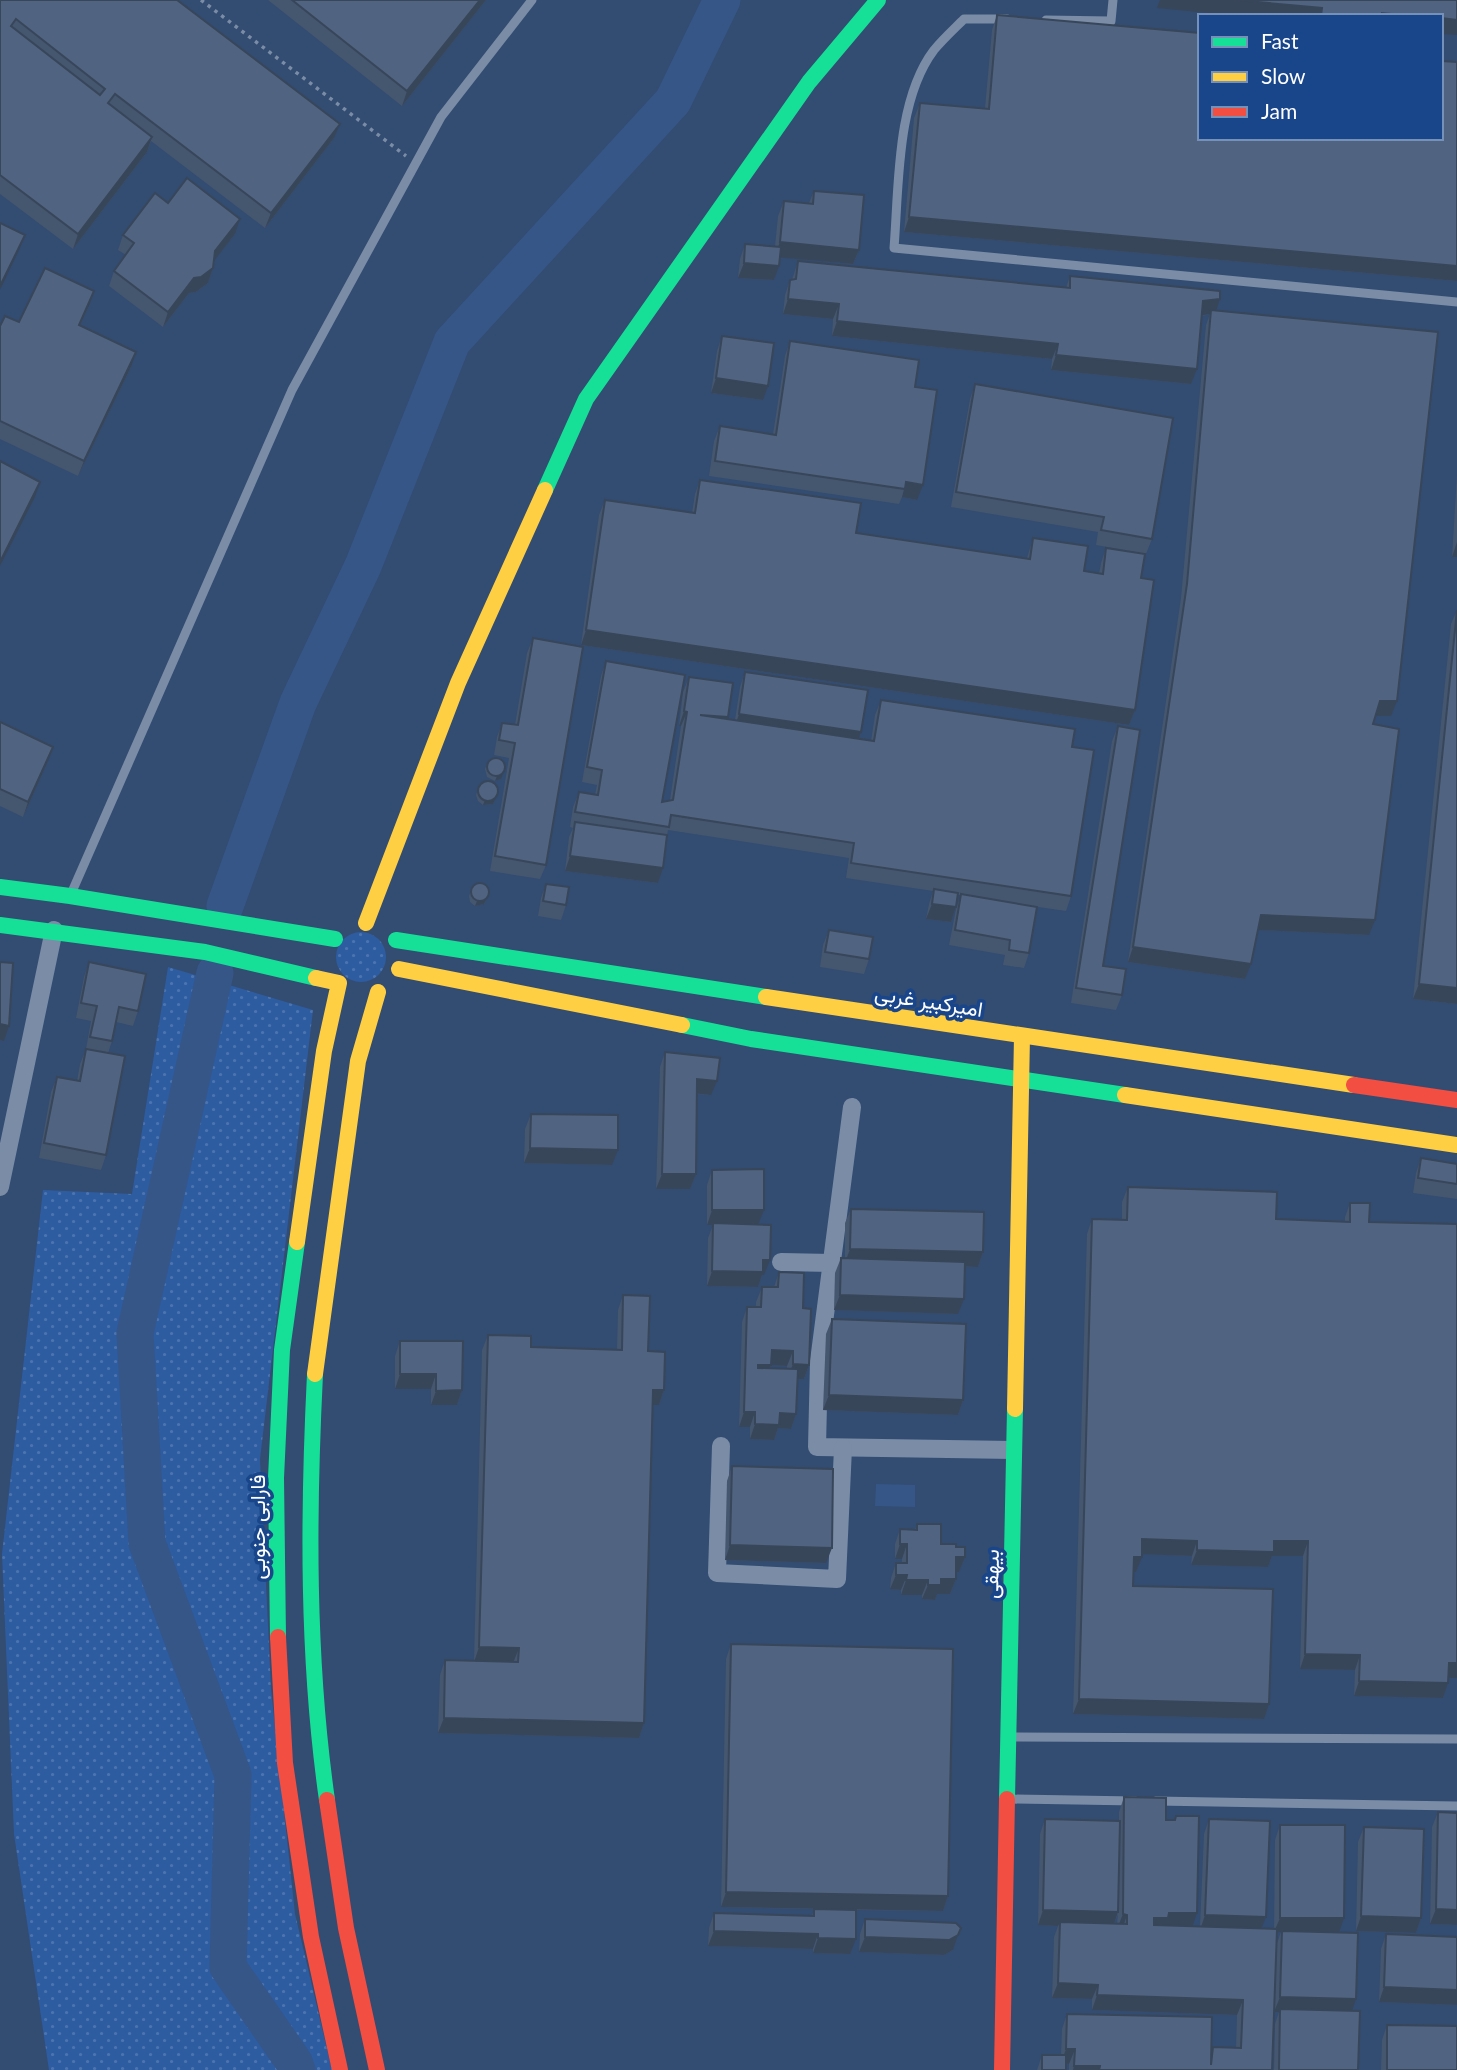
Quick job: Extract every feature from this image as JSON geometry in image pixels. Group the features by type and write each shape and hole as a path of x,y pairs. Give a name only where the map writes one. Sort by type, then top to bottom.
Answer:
{"street":[{"path":"358,936 401,959 395,979 378,992 357,993 347,989 332,973 358,936 458,683 586,399 808,82 878,0"},
{"name":"امیرکبیر غربی","path":"0,887 358,936 1457,1100"},
{"path":"0,925 205,951 339,983"},
{"path":"0,1187 54,930"},
{"path":"399,969 751,1039 1457,1145"},
{"name":"فارابی جنوبی","path":"339,983 324,1051 282,1350 276,1492 277,1625 285,1763 311,1937 340,2070"},
{"path":"377,2070 346,1927 321,1757 311,1625 310,1480 316,1354 358,1061 378,992"},
{"name":"بیهقی","path":"1002,2070 1019,1079 1022,1036"},
{"path":"852,1107 819,1361 817,1447 1013,1450"},
{"path":"781,1262 832,1263"},
{"path":"721,1446 717,1573 837,1580 842,1448"}],"lane":[{"path":"70,896 292,390 441,117 532,0"},
{"path":"1031,20 1111,21 1113,0"},
{"path":"1017,20 964,19 934,51 914,86 905,124 894,248 1457,302"},
{"path":"1008,1737 1457,1738"},
{"path":"1007,1799 1457,1806"}],"path":[{"path":"201,0 416,163"}],"shaded area":[{"path":"361,932 378,940 386,957 378,974 361,982 344,974 336,957 344,940"},
{"path":"168,967 313,1010 260,1459 271,1689 295,1914 332,2070 49,2070 14,1834 2,1554 43,1190 132,1194"},
{"path":"876,1484 915,1485 915,1507 875,1506"}],"building":[{"path":"0,0 177,0 340,124 271,213 115,94 108,103 152,137 78,234 0,175","holes":["16,19 105,89 100,95 11,26"]},
{"path":"292,0 480,0 407,91"},
{"path":"1236,0 1457,0 1457,20 1443,18 1443,14 1321,14 1322,8"},
{"path":"997,15 1198,33 1198,140 1443,140 1443,61 1457,62 1457,266 909,217 920,103 989,109"},
{"path":"187,178 240,219 215,251 213,268 201,277 194,278 168,312 114,271 134,243 123,235 155,193 168,203"},
{"path":"814,191 864,195 859,250 780,242 784,201 813,204"},
{"path":"0,223 25,235 0,286"},
{"path":"745,244 781,247 779,266 744,263"},
{"path":"798,261 1070,288 1070,276 1220,291 1220,299 1203,301 1197,369 1056,355 1058,344 837,321 839,304 788,299 790,280 796,279"},
{"path":"45,268 94,291 79,325 136,352 84,461 0,421 0,326 5,316 19,322"},
{"path":"1211,310 1438,332 1397,701 1380,701 1373,724 1399,729 1375,920 1261,915 1251,964 1133,947 1187,584"},
{"path":"722,336 774,343 768,386 716,378"},
{"path":"790,341 919,360 915,387 937,390 923,485 906,482 905,489 715,461 720,426 776,435"},
{"path":"975,384 1173,418 1152,539 1101,530 1104,517 956,492"},
{"path":"0,461 40,482 0,562"},
{"path":"700,480 861,503 856,533 1030,559 1033,538 1088,546 1084,571 1103,574 1106,548 1145,554 1141,578 1154,580 1135,710 586,630 605,500 695,513"},
{"path":"1457,610 1457,988 1419,984"},
{"path":"533,638 583,647 546,865 495,856 515,743 499,740 502,723 518,725"},
{"path":"606,661 685,675 662,802 673,800 687,712 684,711 689,677 733,683 728,717 700,715 874,741 881,700 1075,729 1072,747 1094,750 1071,896 851,863 854,843 671,815 669,827 575,812 579,792 598,795 602,770 587,767"},
{"path":"745,672 868,690 861,732 739,714"},
{"path":"0,722 53,747 28,802 0,789"},
{"path":"1118,726 1140,730 1103,966 1126,969 1122,995 1076,988"},
{"path":"496,758 502,761 505,767 502,773 496,776 490,773 487,767 490,761"},
{"path":"488,781 495,784 498,791 495,798 488,801 481,798 478,791 481,784"},
{"path":"575,822 667,835 663,868 570,856"},
{"path":"480,883 486,886 489,892 486,898 480,901 474,898 471,892 474,886"},
{"path":"546,884 569,887 566,905 543,901"},
{"path":"934,889 958,893 956,907 932,904"},
{"path":"961,894 1037,907 1029,953 1009,950 1010,940 955,930"},
{"path":"829,930 873,937 869,959 825,952"},
{"path":"0,962 13,963 9,1026 0,1024"},
{"path":"89,962 146,974 138,1011 119,1007 112,1041 90,1037 97,1006 81,1003"},
{"path":"86,1049 125,1056 106,1155 44,1143 57,1077 80,1081"},
{"path":"665,1052 720,1058 717,1081 697,1079 696,1174 662,1174"},
{"path":"531,1114 618,1115 618,1150 530,1148"},
{"path":"1421,1158 1457,1164 1457,1184 1418,1178"},
{"path":"764,1169 764,1210 712,1210 712,1170"},
{"path":"1128,1187 1277,1192 1276,1219 1350,1222 1350,1203 1370,1203 1369,1222 1457,1224 1457,1663 1449,1663 1448,1683 1359,1681 1360,1655 1305,1654 1308,1541 1274,1541 1274,1552 1197,1550 1197,1541 1142,1539 1142,1557 1134,1557 1133,1586 1273,1589 1269,1704 1079,1699 1092,1219 1127,1220"},
{"path":"851,1209 984,1212 983,1252 850,1249"},
{"path":"713,1223 771,1225 770,1260 763,1260 763,1272 712,1271"},
{"path":"841,1258 965,1262 964,1299 840,1295"},
{"path":"779,1272 804,1273 803,1308 811,1309 809,1365 793,1364 793,1351 772,1350 771,1365 758,1365 758,1368 798,1369 796,1414 780,1413 779,1425 755,1424 755,1412 744,1412 747,1307 761,1307 762,1287 778,1287"},
{"path":"623,1295 650,1296 648,1351 665,1352 664,1390 653,1390 644,1723 444,1718 445,1660 518,1662 519,1648 479,1647 488,1335 531,1336 531,1347 622,1350"},
{"path":"832,1319 966,1324 963,1400 829,1395"},
{"path":"400,1341 463,1341 462,1390 436,1391 436,1374 400,1374"},
{"path":"732,1466 833,1469 832,1548 730,1545"},
{"path":"917,1524 941,1524 941,1544 965,1547 965,1557 956,1557 956,1579 941,1579 941,1585 928,1585 928,1580 906,1580 907,1575 896,1575 896,1563 907,1563 907,1544 900,1544 900,1529 917,1530"},
{"path":"731,1644 953,1649 948,1896 726,1892"},
{"path":"1124,1797 1166,1798 1166,1820 1175,1820 1176,1816 1199,1816 1197,1913 1169,1913 1168,1918 1154,1918 1154,1925 1277,1929 1272,2070 1099,2070 1100,2066 1074,2066 1075,2049 1066,2049 1067,2014 1212,2017 1211,2065 1213,2047 1241,2048 1243,2000 1097,1995 1098,1985 1058,1983 1060,1922 1127,1924 1127,1915 1123,1914"},
{"path":"1438,1812 1457,1813 1457,1910 1436,1909"},
{"path":"1045,1819 1120,1821 1118,1912 1043,1910"},
{"path":"1209,1819 1270,1821 1266,1917 1205,1915"},
{"path":"1280,1825 1345,1825 1344,1918 1280,1918"},
{"path":"1364,1827 1424,1829 1421,1918 1361,1916"},
{"path":"814,1909 856,1910 856,1939 818,1938 818,1934 714,1931 714,1913 814,1916"},
{"path":"865,1919 956,1923 961,1928 958,1935 949,1940 865,1937"},
{"path":"1282,1931 1358,1933 1356,1999 1280,1997"},
{"path":"1386,1934 1457,1937 1457,1990 1384,1987"},
{"path":"1280,2009 1360,2011 1358,2070 1279,2070"},
{"path":"1387,2025 1457,2026 1457,2070 1387,2070"},
{"path":"1042,2055 1066,2055 1066,2070 1042,2070"}],"waterway":[{"path":"225,906 298,703 363,566 452,342 673,101 722,0"},
{"path":"215,973 135,1333 147,1543 233,1775 228,1967 297,2070"}],"traffic: fast":[{"path":"545,490 586,399 809,82 878,0"},
{"path":"0,887 335,939"},
{"path":"0,925 205,952 316,978"},
{"path":"396,940 766,997"},
{"path":"682,1025 751,1039 1125,1095"},
{"path":"278,1637 276,1478 282,1350 297,1242"},
{"path":"315,1374 311,1587 316,1694 327,1800"},
{"path":"1007,1799 1015,1409"}],"traffic: slow":[{"path":"366,923 458,683 545,490"},
{"path":"399,969 682,1025"},
{"path":"297,1242 324,1051 339,983 316,978"},
{"path":"315,1374 358,1061 378,992"},
{"path":"766,997 1354,1085"},
{"path":"1015,1409 1022,1036"},
{"path":"1125,1095 1457,1145"}],"traffic: jam":[{"path":"1354,1085 1457,1100"},
{"path":"278,1637 285,1763 311,1937 340,2070"},
{"path":"1002,2070 1007,1799"},
{"path":"327,1800 346,1928 377,2070"}]}
